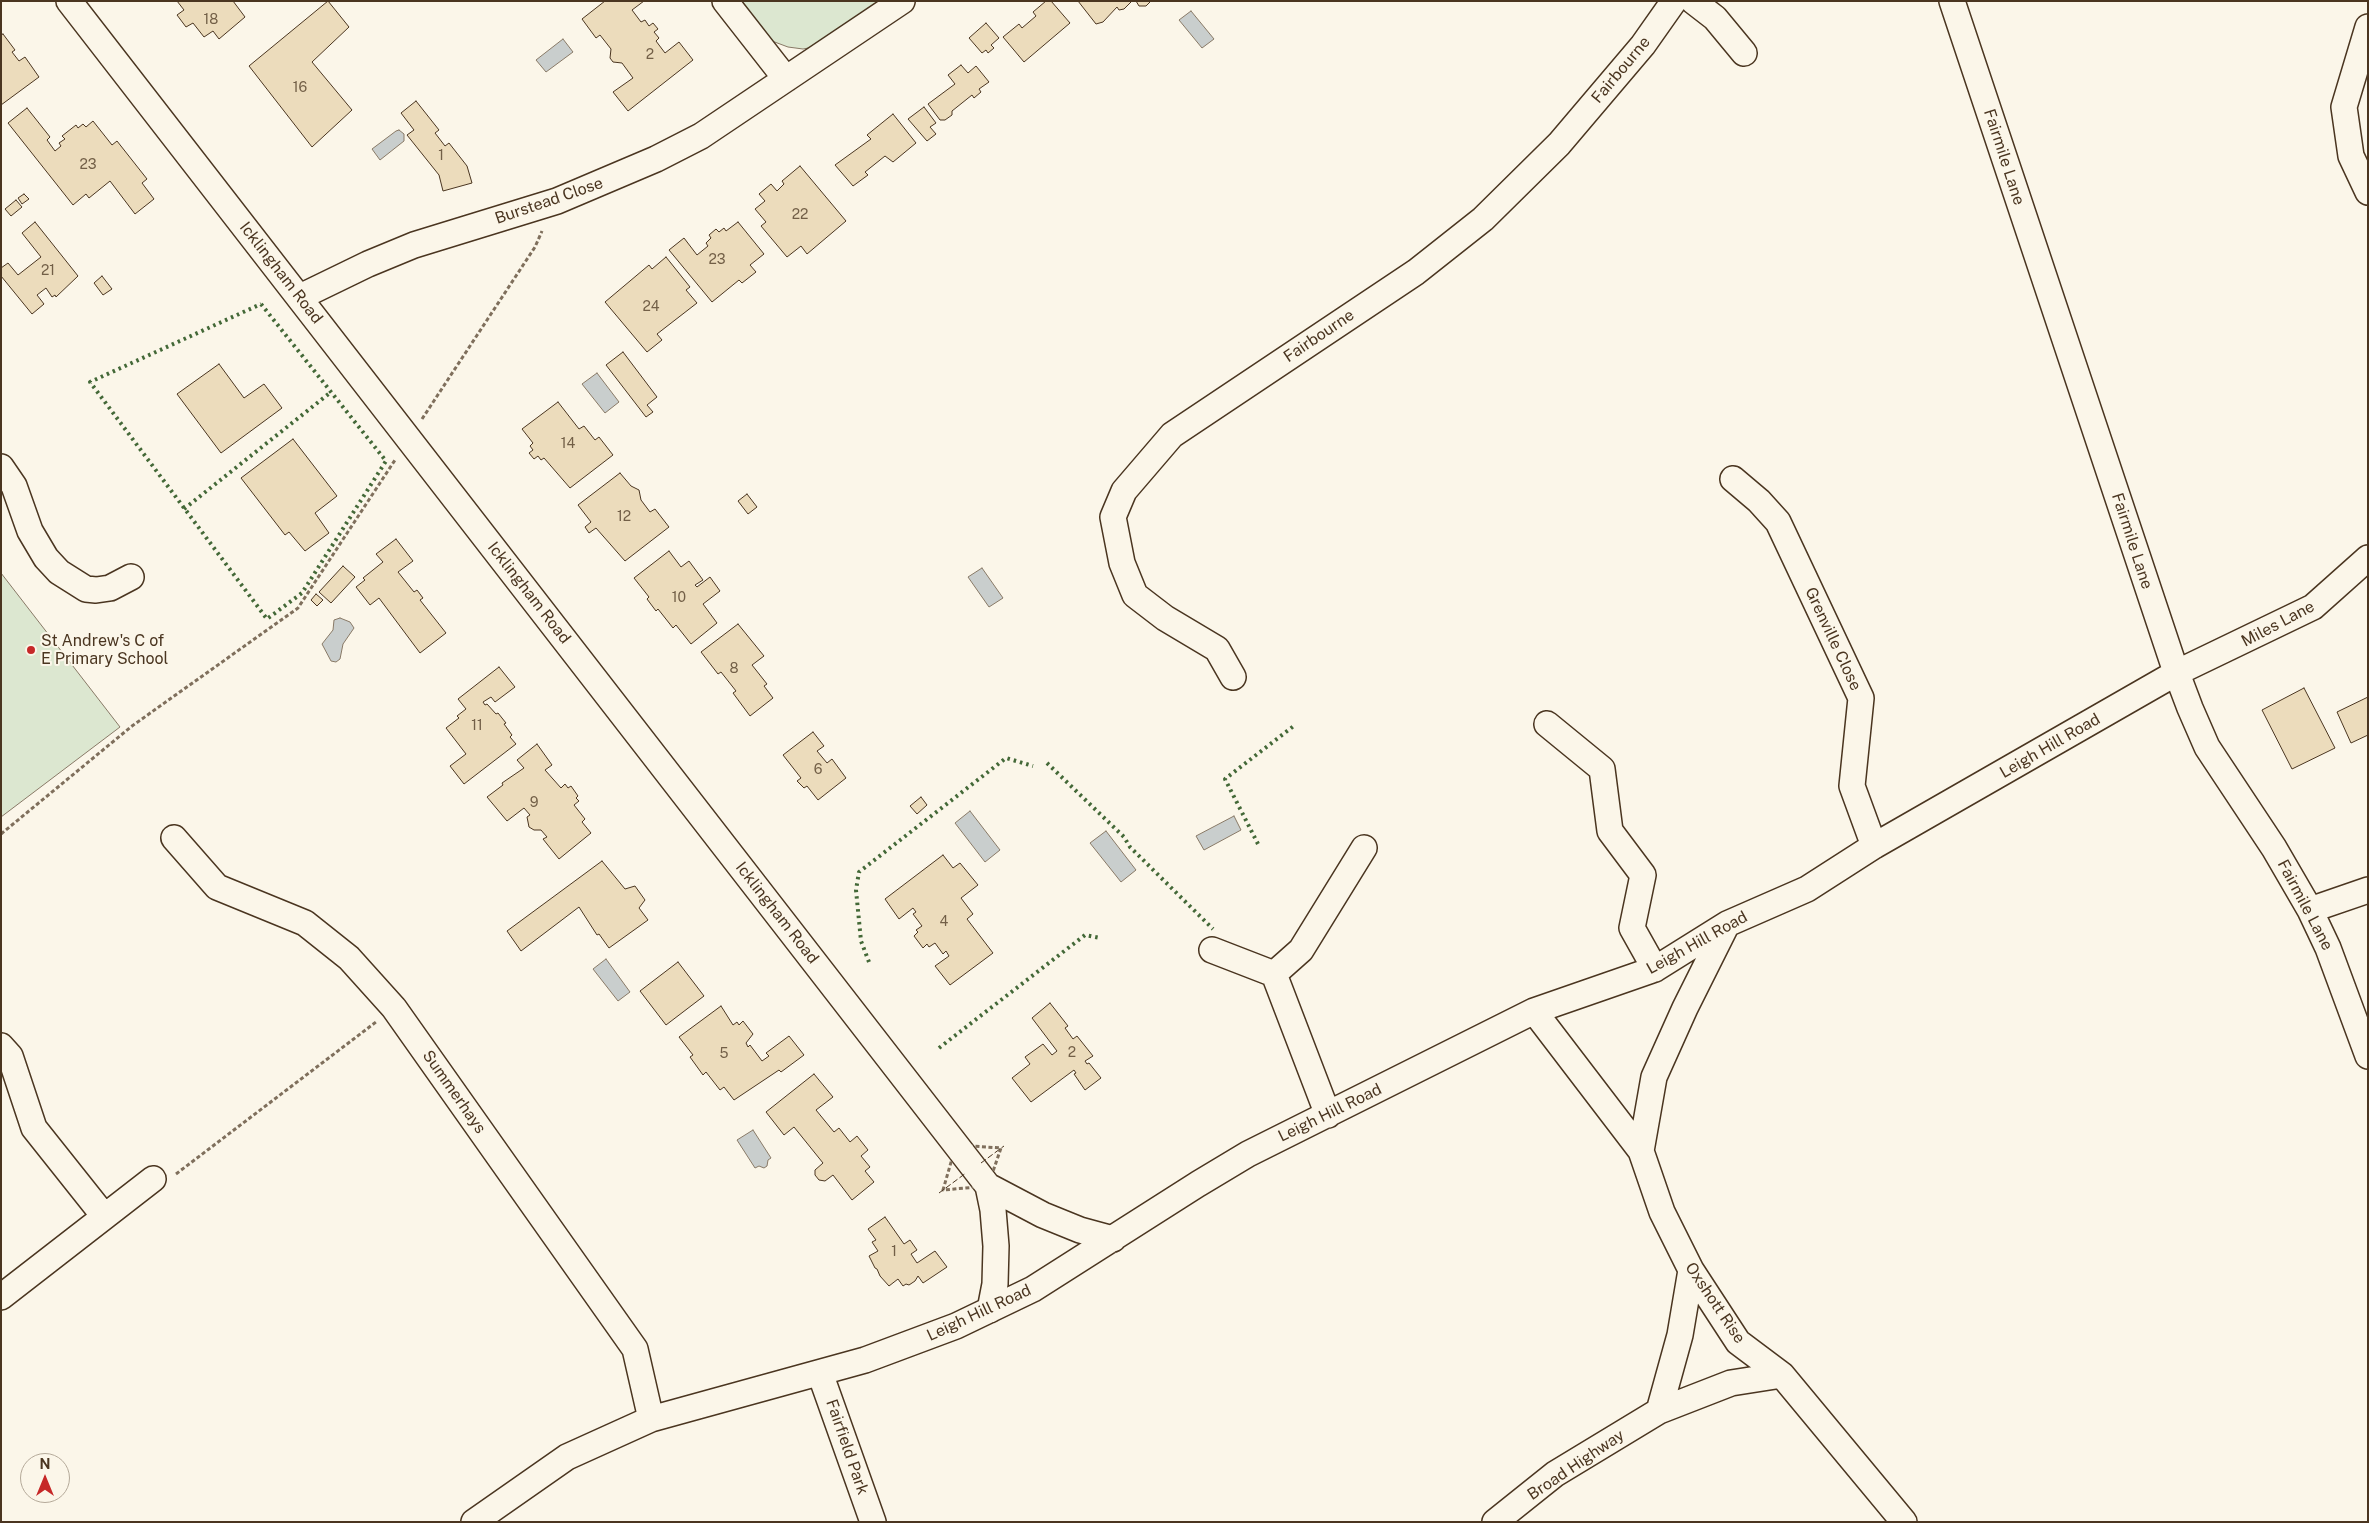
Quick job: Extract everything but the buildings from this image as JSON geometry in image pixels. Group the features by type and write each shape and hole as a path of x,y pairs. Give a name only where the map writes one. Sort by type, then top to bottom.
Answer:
{"street":[{"name":"Icklingham Road","path":"69,1 988,1186 1043,1215 1080,1230 1113,1239"},
{"path":"725,1 786,79"},
{"name":"Burstead Close","path":"300,297 368,264 414,245 557,201 656,159 701,136 902,1"},
{"name":"Fairbourne","path":"1233,677 1217,649 1165,618 1135,595 1122,563 1113,517 1124,491 1172,435 1416,272 1483,219 1559,144 1643,45 1674,1"},
{"path":"1693,1 1715,18 1744,53"},
{"name":"Fairmile Lane","path":"1952,1 2176,673 2207,747 2274,848 2310,910 2328,948 2368,1056"},
{"path":"2368,27 2344,107 2351,156 2368,192"},
{"path":"1,467 14,486 30,531 46,558 59,572 81,587 96,590 110,588 131,577"},
{"name":"Grenville Close","path":"1733,479 1759,501 1778,522 1861,698 1852,786 1874,846"},
{"name":"Miles Lane","path":"2176,673 2313,607 2368,558"},
{"name":"Leigh Hill Road","path":"474,1522 567,1458 651,1419 820,1373 910,1344 990,1310 1033,1289 1248,1154 1534,1011 1655,968 1728,924 1807,889 1874,846 2176,673"},
{"path":"1547,724 1602,769 1610,831 1643,875 1632,928 1655,968"},
{"name":"Summerhays","path":"174,838 217,887 306,923 349,958 394,1008 635,1349 651,1419"},
{"path":"1274,974 1301,950 1364,848"},
{"path":"2310,910 2368,890"},
{"name":"Oxshott Rise","path":"1641,1151 1654,1077 1685,1008 1728,924"},
{"path":"1212,950 1274,974 1328,1115"},
{"name":"Oxshott Rise","path":"1534,1011 1641,1151 1662,1212 1691,1270 1738,1342 1782,1375 1904,1522"},
{"path":"1,1046 10,1056 34,1128 104,1216"},
{"path":"1,1297 153,1179"},
{"name":"Icklingham Road","path":"988,1186 993,1210 996,1246 995,1284 990,1310"},
{"path":"1659,1411 1680,1335 1691,1270"},
{"name":"Fairfield Park","path":"820,1373 873,1522"},
{"name":"Broad Highway","path":"1495,1522 1556,1474 1659,1411 1732,1383 1782,1375"}],"path":[{"path":"1,834 132,726 298,608 535,247 557,201"},
{"path":"153,1179 164,1184 394,1008"}],"green space":[{"path":"736,1 888,1 819,46 803,49 788,47 772,41 759,30"},
{"name":"St Andrew's C of E Primary School","path":"1,573 120,727 1,817"}],"shaded area":[{"path":"1191,11 1214,39 1202,48 1179,20"},
{"path":"563,39 573,52 546,72 536,60"},
{"path":"399,130 404,134 404,141 380,160 372,149"},
{"path":"597,373 619,402 605,413 582,384"},
{"path":"982,568 1003,598 989,607 968,577"},
{"path":"340,618 350,622 354,628 343,644 340,659 336,662 331,661 322,644 333,630 334,620"},
{"path":"970,811 1000,850 985,862 955,823"},
{"path":"1234,816 1241,830 1204,850 1196,836"},
{"path":"1106,831 1136,870 1121,882 1090,843"},
{"path":"606,959 630,992 618,1001 593,969"},
{"path":"753,1130 771,1158 764,1168 759,1166 755,1168 737,1140"}],"hedge":[{"path":"261,304 386,461 302,593 267,619 90,382 261,304"},
{"path":"184,509 331,392"},
{"path":"1258,844 1225,779 1295,725"},
{"path":"869,962 861,941 856,890 859,872 1006,758 1033,766"},
{"path":"1047,763 1124,837 1130,847 1213,929"},
{"path":"939,1048 1085,935 1100,938"}],"fence":[{"path":"981,1163 1004,1146"},
{"path":"939,1193 966,1173"}],"place":[{"name":"St Andrew's C of E Primary School","path":"31,650"}]}
